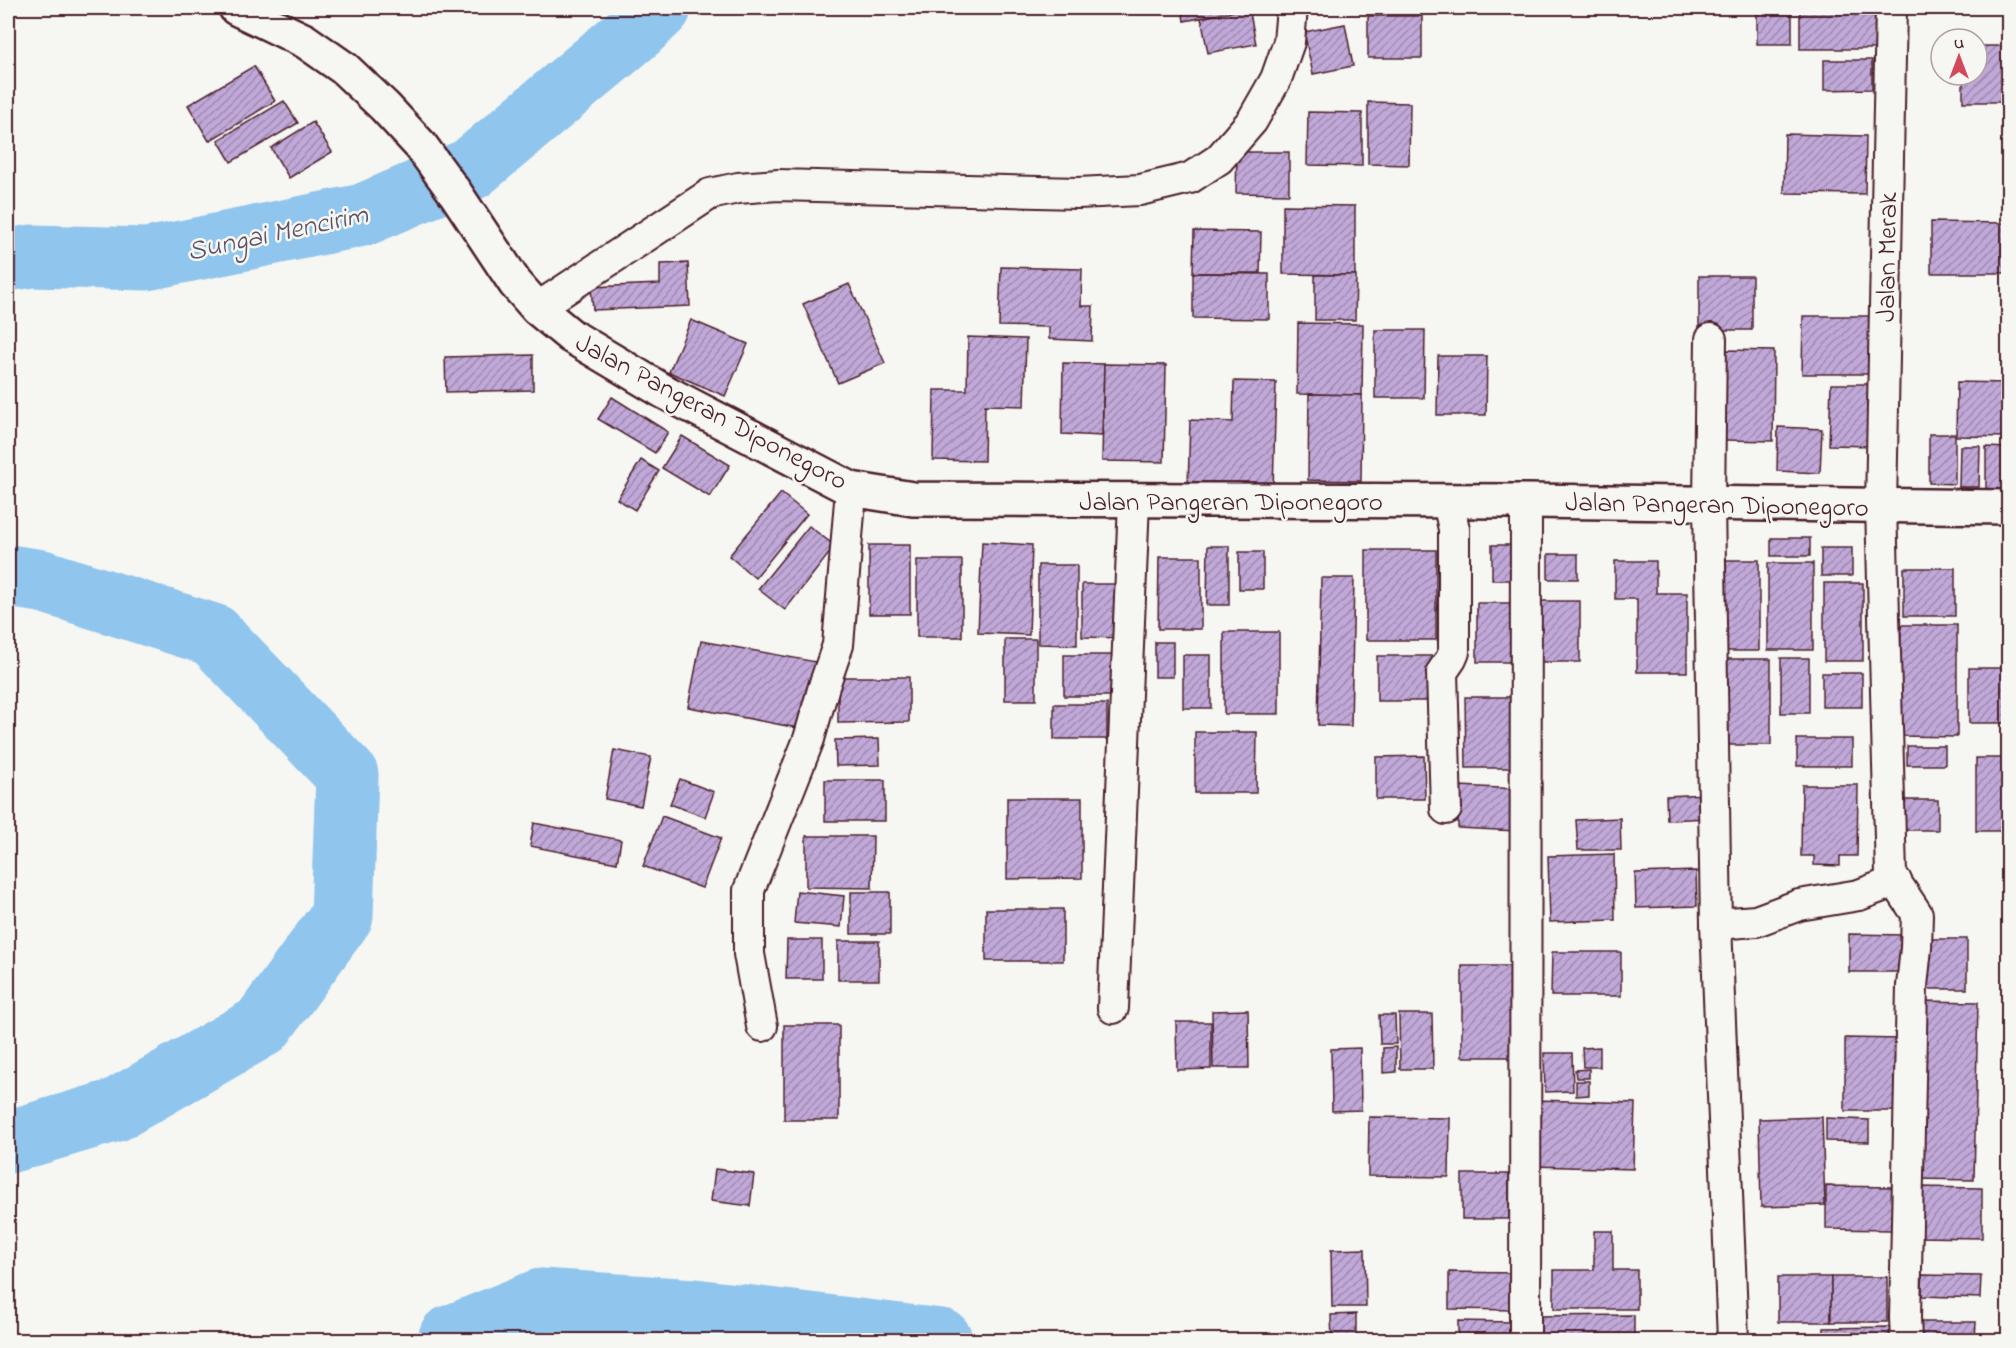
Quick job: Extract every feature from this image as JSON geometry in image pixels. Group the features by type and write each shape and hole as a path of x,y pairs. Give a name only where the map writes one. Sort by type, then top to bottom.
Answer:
{"street":[{"name":"Jalan Pangeran Diponegoro","path":"236,8 305,41 345,69 385,107 421,146 515,283 537,308 571,336 663,391 851,489 913,499 1526,501 2008,507"},
{"path":"537,308 710,194 738,188 778,184 1078,193 1140,190 1190,178 1220,159 1252,121 1276,78 1288,42 1292,8"},
{"name":"Jalan Merak","path":"1891,8 1881,506 1891,875 1896,881"},
{"path":"1711,339 1709,504 1716,924 1733,1341"},
{"path":"762,1026 749,954 749,890 809,739 838,645 851,489"},
{"path":"1113,1008 1134,501"},
{"path":"1525,1338 1526,501"},
{"path":"1446,809 1442,672 1454,652 1454,529 1448,502"},
{"path":"1716,924 1756,921 1799,905 1859,895 1896,881 1917,915 1912,998 1906,1341"}],"building":[{"path":"1182,8 1253,8 1184,21"},
{"path":"1249,8 1256,44 1208,53 1201,18"},
{"path":"1800,8 1875,8 1875,49 1800,49"},
{"path":"1757,12 1792,12 1792,44 1757,44"},
{"path":"1368,16 1422,16 1422,58 1368,58"},
{"path":"1345,24 1353,66 1313,74 1304,32"},
{"path":"1989,46 2008,46 2008,102 1963,102 1963,87 1989,87"},
{"path":"1824,60 1872,60 1872,89 1824,90"},
{"path":"254,66 275,101 209,141 188,105"},
{"path":"284,101 298,123 231,162 218,140"},
{"path":"1368,102 1410,103 1409,165 1368,164"},
{"path":"1308,112 1362,113 1362,166 1307,165"},
{"path":"313,122 332,152 289,178 271,148"},
{"path":"1785,134 1866,136 1865,194 1784,193"},
{"path":"1237,152 1289,152 1289,194 1236,193"},
{"path":"1283,205 1355,206 1355,275 1283,274"},
{"path":"1931,222 2008,223 2008,273 1931,273"},
{"path":"1194,231 1261,232 1260,273 1193,273"},
{"path":"688,263 690,306 593,310 591,287 660,284 660,264"},
{"path":"1001,267 1082,269 1081,306 1093,306 1092,341 1049,339 1049,327 999,326"},
{"path":"1193,273 1269,274 1269,319 1193,318"},
{"path":"1315,275 1356,275 1355,320 1315,320"},
{"path":"1699,276 1752,276 1752,330 1699,330"},
{"path":"849,284 885,363 838,383 803,304"},
{"path":"1803,316 1870,316 1870,374 1802,374"},
{"path":"691,320 748,344 725,396 669,372"},
{"path":"1298,323 1363,324 1362,395 1297,394"},
{"path":"1375,330 1425,330 1424,398 1375,398"},
{"path":"968,337 1026,339 1024,406 985,405 984,461 933,460 934,390 967,390"},
{"path":"1726,350 1774,351 1773,441 1725,440"},
{"path":"533,355 533,390 446,392 445,357"},
{"path":"1438,356 1487,356 1486,415 1437,415"},
{"path":"1063,363 1104,364 1102,436 1062,434"},
{"path":"1104,364 1166,365 1164,462 1102,461"},
{"path":"1234,381 1276,382 1273,490 1188,488 1190,420 1233,422"},
{"path":"1957,382 2008,383 2008,437 1956,436"},
{"path":"1831,384 1874,384 1873,446 1829,445"},
{"path":"1309,394 1362,395 1361,481 1308,480"},
{"path":"612,397 668,432 655,453 598,419"},
{"path":"1778,427 1822,429 1820,473 1777,471"},
{"path":"1929,434 1955,434 1955,484 1929,483"},
{"path":"682,436 730,465 710,497 662,468"},
{"path":"1960,446 1980,446 1979,487 1959,487"},
{"path":"1986,447 2008,448 2008,492 1986,492"},
{"path":"641,460 659,471 635,510 617,499"},
{"path":"781,493 807,514 755,578 729,556"},
{"path":"809,526 835,546 785,610 758,589"},
{"path":"1771,538 1810,538 1810,556 1771,556"},
{"path":"982,542 1032,545 1029,635 978,633"},
{"path":"869,545 910,545 910,614 869,614"},
{"path":"1492,545 1516,545 1516,580 1492,580"},
{"path":"1208,546 1229,546 1229,605 1207,605"},
{"path":"1821,548 1852,548 1852,576 1821,576"},
{"path":"1366,550 1436,550 1436,640 1366,640"},
{"path":"1239,552 1263,552 1263,589 1239,589"},
{"path":"1548,554 1578,554 1578,579 1548,579"},
{"path":"1159,557 1201,557 1201,629 1158,629"},
{"path":"917,560 962,560 962,637 917,637"},
{"path":"1726,560 1759,560 1759,651 1726,651"},
{"path":"1615,561 1656,561 1656,593 1687,593 1687,672 1637,672 1637,599 1615,599"},
{"path":"1768,563 1813,563 1813,650 1768,650"},
{"path":"1038,565 1077,565 1077,645 1038,644"},
{"path":"1904,568 1955,568 1955,616 1904,616"},
{"path":"1321,578 1354,578 1351,726 1318,725"},
{"path":"1824,583 1863,583 1863,661 1824,661"},
{"path":"1082,584 1126,584 1125,638 1082,637"},
{"path":"1539,601 1580,601 1580,662 1539,662"},
{"path":"1477,603 1517,603 1517,662 1477,662"},
{"path":"1901,625 1957,625 1957,737 1900,736"},
{"path":"1224,632 1279,632 1279,714 1224,714"},
{"path":"1005,639 1036,639 1036,700 1005,700"},
{"path":"701,641 816,662 803,729 688,707"},
{"path":"1155,642 1173,642 1173,677 1155,677"},
{"path":"1064,655 1114,655 1114,696 1064,696"},
{"path":"1183,655 1211,655 1211,708 1183,708"},
{"path":"1377,656 1440,656 1440,701 1377,701"},
{"path":"1781,658 1809,658 1809,713 1781,713"},
{"path":"1723,659 1771,659 1771,745 1723,745"},
{"path":"1969,668 2008,668 2008,723 1969,723"},
{"path":"1822,673 1862,673 1862,707 1822,707"},
{"path":"838,677 909,677 909,722 838,723"},
{"path":"1465,697 1517,697 1517,768 1466,768"},
{"path":"1054,704 1107,704 1107,739 1054,739"},
{"path":"1195,732 1257,732 1256,793 1195,793"},
{"path":"879,739 880,765 836,766 835,740"},
{"path":"1797,739 1852,739 1852,766 1797,766"},
{"path":"1907,746 1945,746 1945,765 1907,765"},
{"path":"614,750 651,757 641,806 605,799"},
{"path":"1424,756 1425,799 1376,799 1376,757"},
{"path":"1976,758 2008,758 2008,831 1976,831"},
{"path":"680,779 714,792 705,817 670,804"},
{"path":"825,780 885,780 885,821 825,821"},
{"path":"1802,785 1858,785 1857,856 1840,856 1840,866 1814,865 1814,856 1801,856"},
{"path":"1459,786 1519,789 1517,831 1458,828"},
{"path":"1707,794 1708,818 1667,820 1666,796"},
{"path":"1007,798 1082,798 1082,878 1007,879"},
{"path":"1896,800 1938,800 1938,830 1896,830"},
{"path":"662,816 721,838 702,888 643,866"},
{"path":"1620,818 1621,850 1578,850 1576,820"},
{"path":"534,823 621,840 617,863 530,846"},
{"path":"806,836 873,836 872,888 806,887"},
{"path":"1614,854 1615,920 1550,922 1548,856"},
{"path":"1696,871 1697,906 1636,908 1635,873"},
{"path":"797,891 844,896 841,927 794,923"},
{"path":"851,892 890,892 890,934 851,934"},
{"path":"986,909 1063,909 1063,961 986,961"},
{"path":"1849,934 1904,935 1904,972 1849,972"},
{"path":"1924,939 1967,939 1967,989 1924,989"},
{"path":"787,940 822,940 822,979 786,979"},
{"path":"838,941 879,941 879,980 838,980"},
{"path":"1552,952 1621,952 1621,996 1551,996"},
{"path":"1462,966 1511,966 1511,1057 1462,1057"},
{"path":"1920,1001 1978,1002 1974,1180 1916,1179"},
{"path":"1248,1010 1249,1068 1213,1068 1212,1011"},
{"path":"1399,1014 1432,1014 1433,1069 1400,1069"},
{"path":"1379,1015 1395,1015 1396,1044 1380,1044"},
{"path":"1176,1022 1211,1022 1211,1069 1177,1070"},
{"path":"784,1025 839,1025 839,1120 784,1120"},
{"path":"1845,1038 1901,1039 1901,1111 1845,1111"},
{"path":"1396,1047 1396,1072 1383,1073 1383,1048"},
{"path":"1600,1047 1600,1067 1583,1067 1582,1048"},
{"path":"1360,1048 1361,1110 1332,1111 1331,1049"},
{"path":"1544,1053 1572,1053 1573,1091 1545,1092"},
{"path":"1589,1069 1589,1078 1576,1078 1575,1070"},
{"path":"1576,1081 1589,1081 1589,1095 1576,1096"},
{"path":"1536,1100 1635,1103 1633,1169 1534,1166"},
{"path":"1369,1117 1450,1118 1449,1177 1368,1176"},
{"path":"1822,1117 1825,1205 1761,1207 1759,1119"},
{"path":"1826,1118 1869,1120 1869,1142 1826,1141"},
{"path":"715,1169 754,1174 750,1206 711,1201"},
{"path":"1462,1174 1509,1174 1509,1219 1462,1219"},
{"path":"1826,1186 1893,1187 1892,1230 1826,1229"},
{"path":"1917,1187 1982,1188 1982,1238 1917,1237"},
{"path":"1594,1231 1613,1231 1613,1270 1637,1270 1637,1309 1554,1309 1554,1270 1594,1270"},
{"path":"1365,1249 1366,1307 1332,1307 1331,1250"},
{"path":"1449,1272 1516,1273 1516,1310 1449,1309"},
{"path":"1922,1275 1981,1276 1980,1298 1922,1296"},
{"path":"1778,1277 1831,1277 1831,1322 1778,1322"},
{"path":"1831,1277 1887,1277 1887,1322 1831,1322"},
{"path":"1356,1314 1356,1340 1332,1340 1331,1315"},
{"path":"1634,1315 1634,1340 1539,1340 1538,1316"},
{"path":"1458,1321 1511,1322 1511,1340 1458,1340"},
{"path":"1916,1322 1976,1322 1975,1340 1916,1340"},
{"path":"1891,1327 1891,1340 1824,1340 1824,1328"}],"waterway":[{"name":"Sungai Mencirim","path":"8,260 32,256 147,259 363,215 471,169 660,8"},
{"name":"Sungai Mencirim","path":"8,576 42,581 213,635 347,775 342,916 262,1026 116,1110 8,1142"},
{"name":"Sungai Mencirim","path":"449,1340 450,1337 541,1300 694,1310 941,1340"}]}
